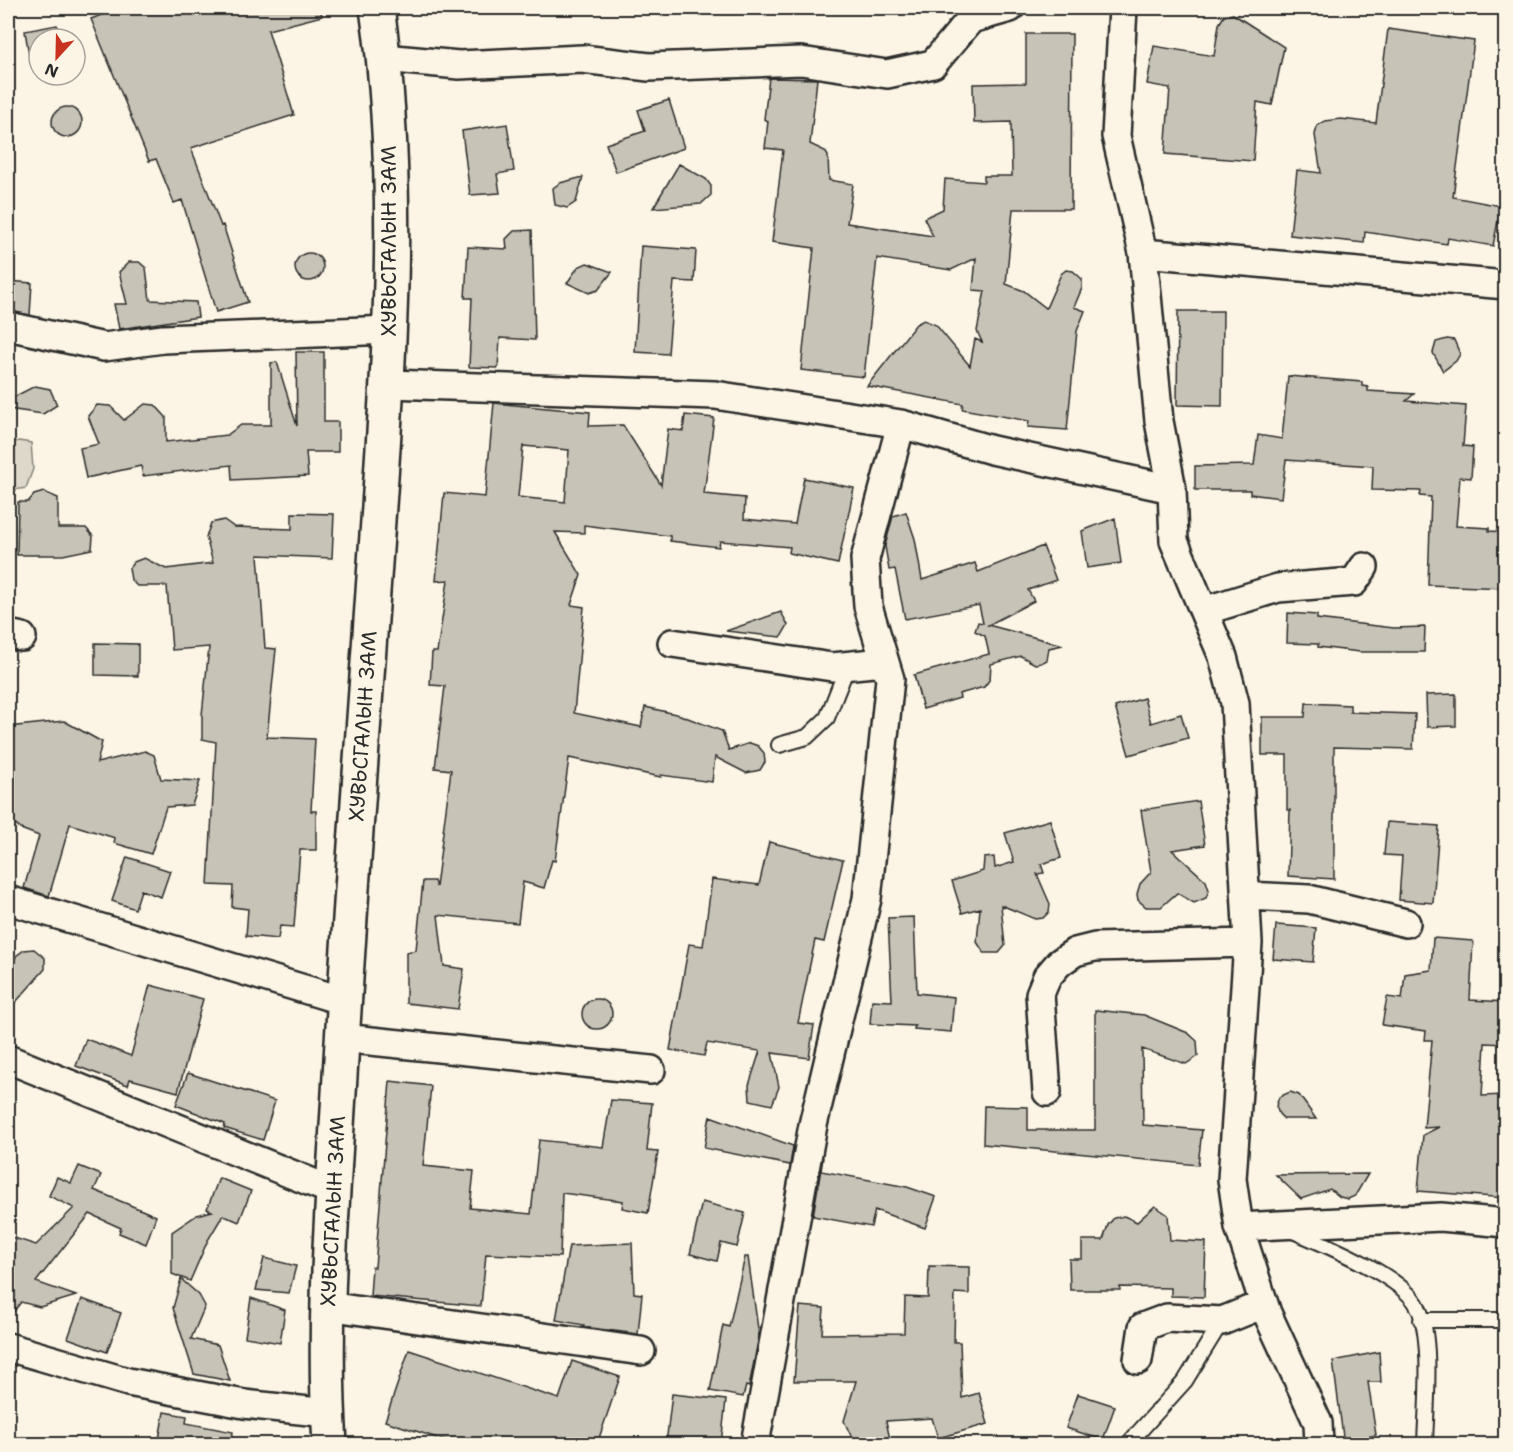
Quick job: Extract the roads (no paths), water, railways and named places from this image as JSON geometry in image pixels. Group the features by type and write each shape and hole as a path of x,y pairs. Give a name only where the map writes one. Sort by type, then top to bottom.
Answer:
{"main road":[{"name":"ХУВЬСГАЛЫН ЗАМ","path":"329,1429 327,1306 333,1191 390,330 392,194 384,58 377,8"}],"street":[{"path":"384,58 459,65 582,59 649,66 801,61 887,74 933,64 971,19 1010,8"},
{"path":"1122,8 1116,136 1143,253 1160,421 1172,489 1174,541 1223,657 1235,703 1248,943 1232,1179 1239,1227 1264,1304 1318,1423 1319,1444"},
{"path":"1143,253 1506,285"},
{"path":"8,326 104,347 164,339 390,330"},
{"path":"388,384 715,395 902,424 992,450 1172,489"},
{"path":"754,1444 813,1125 867,899 890,678 868,606 865,559 902,424"},
{"path":"1204,611 1278,588 1354,582 1364,567"},
{"path":"672,644 832,667 884,662"},
{"path":"1246,896 1309,899 1406,923"},
{"path":"8,900 344,1001"},
{"path":"1047,1092 1040,994 1047,977 1059,963 1075,952 1095,947 1248,943"},
{"path":"342,1038 651,1070"},
{"path":"8,1059 333,1191"},
{"path":"1239,1227 1441,1217 1506,1223"},
{"path":"1138,1360 1143,1327 1167,1318 1222,1321 1264,1304"},
{"path":"327,1306 641,1351"},
{"path":"8,1347 128,1382 243,1404 329,1429"}],"lane":[{"path":"779,745 807,737 827,718 848,665"},
{"path":"1278,1224 1359,1260 1396,1284 1418,1306 1426,1342 1425,1444"},
{"path":"1422,1320 1506,1320"},
{"path":"1128,1444 1185,1381 1222,1321"}]}
